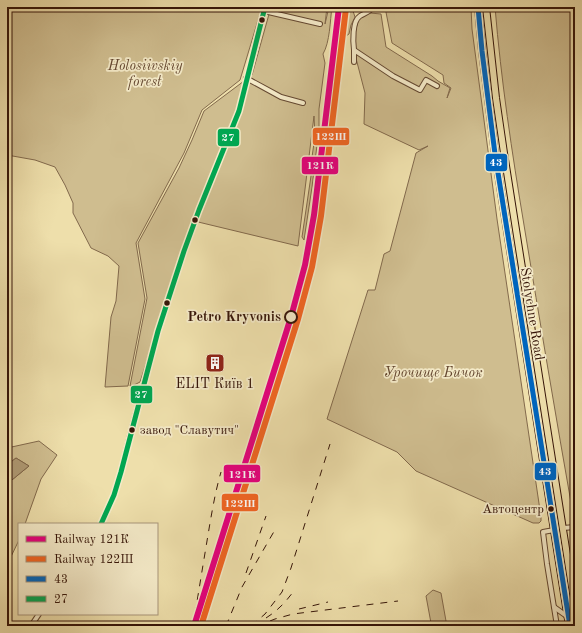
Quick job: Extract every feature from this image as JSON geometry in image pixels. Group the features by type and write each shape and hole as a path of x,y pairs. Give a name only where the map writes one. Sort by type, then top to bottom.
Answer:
{"highway":[{"name":"Stolychne Road","path":"478,7 482,57 495,154 569,623"},
{"name":"Stolychne Road","path":"486,7 496,98 504,153 575,606"}],"street":[{"path":"354,62 353,38 355,23 360,16 373,7"},
{"path":"101,523 114,495 121,472 158,331 184,251 239,111 264,9 320,24"},
{"path":"354,50 393,76 420,90 426,80 437,86"},
{"path":"246,78 281,97 303,103"},
{"path":"563,528 575,527"},
{"path":"554,530 543,532 557,626"},
{"path":"554,607 569,623"},
{"path":"31,626 38,615"}],"green space":[{"name":"Holosiivskiy forest","path":"7,7 262,7 240,80 202,110 184,153 136,243 145,299 128,386 105,387 111,317 116,301 119,266 108,256 91,248 73,213 73,203 55,167 35,160 7,155"},
{"path":"271,7 327,7 325,24 329,7 332,7 328,38 323,54 325,63 319,109 319,128 304,240 302,237 315,136 314,116 298,246 194,221 183,250 140,382 130,386 147,298 138,243 179,168 204,111 252,75"},
{"name":"Урочище Бичок","path":"385,7 471,7 472,29 497,219 541,517 541,521 539,523 533,523 416,471 397,452 327,419 368,290 375,290 384,254 390,251 416,153 428,146 419,150 364,124 365,93 352,43 359,18 370,13 381,14 386,47 450,88 447,98 451,88 444,83 443,75 392,43"},
{"path":"495,7 575,7 575,515 573,514 515,171 497,34"},
{"path":"352,8 355,17 349,34 346,36 346,11"},
{"path":"39,441 57,455 41,479 25,523 18,523 18,542 7,565 7,484 29,466 16,458 7,465 7,448"},
{"path":"433,590 441,593 446,621 441,626 431,623 426,596"}],"shaded area":[{"path":"16,458 29,466 7,484 7,465"}],"railway":[{"path":"327,89 336,7"},
{"path":"338,43 342,7"},
{"path":"251,626 265,614 282,592 330,444"},
{"path":"195,614 212,510 221,472"},
{"path":"246,573 266,516"},
{"path":"226,626 242,587 276,528"},
{"path":"266,618 274,613 293,592"},
{"path":"257,626 293,614 398,601"},
{"path":"299,609 328,602"},
{"path":"191,626 196,609"}],"rail line":[{"name":"121К","path":"194,626 291,317 305,265 314,215 339,7"},
{"name":"122Ш","path":"201,626 298,319 312,267 321,216 346,8"}],"transit line":[{"name":"27","path":"101,523 114,495 121,472 158,331 184,251 239,111 265,7"},
{"name":"43","path":"478,7 495,154 570,626"}],"place":[{"name":"Petro Kryvonis","path":"291,317"},
{"name":"ELIT Київ 1","path":"215,363"},
{"name":"завод \"Славутич\"","path":"132,430"},
{"name":"Автоцентр","path":"551,509"}]}
